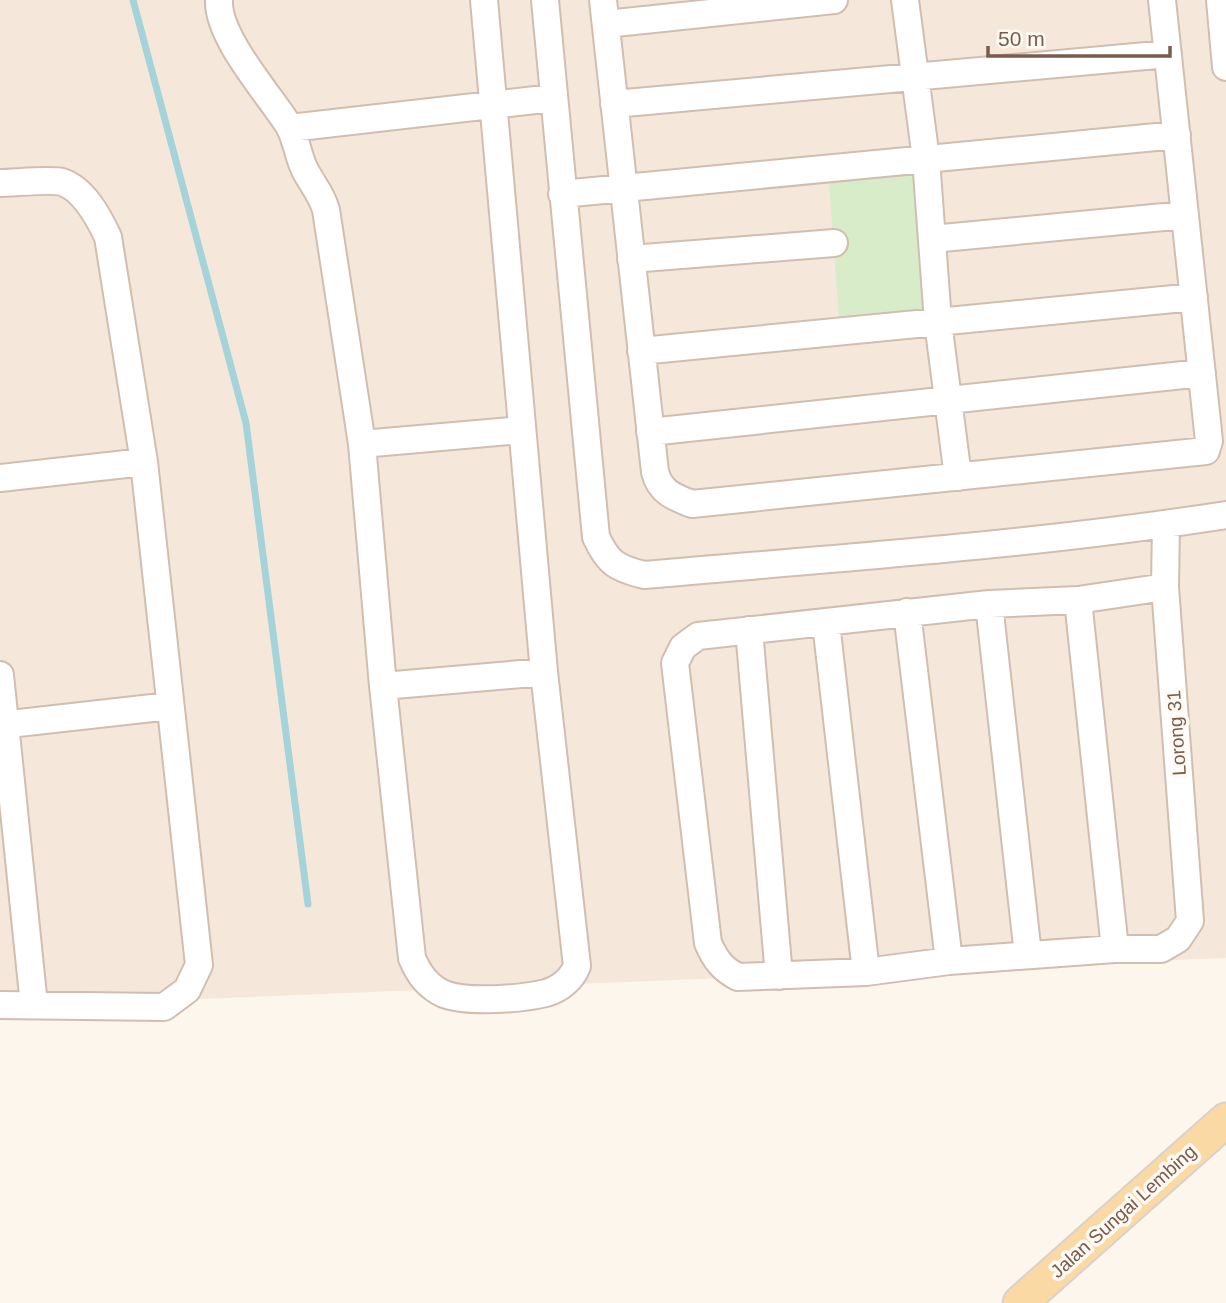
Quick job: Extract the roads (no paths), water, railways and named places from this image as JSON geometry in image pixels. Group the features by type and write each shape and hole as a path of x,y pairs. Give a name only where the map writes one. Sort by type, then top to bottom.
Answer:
{"main road":[{"name":"Jalan Sungai Lembing","path":"1020,1303 1226,1120"}],"street":[{"path":"219,0 219,15 231,40 290,128 306,172 322,196 326,210 362,444 383,686 412,958 418,971 444,994 481,999 547,992 565,983 577,966 544,672 484,0"},
{"path":"545,0 596,537 611,563 644,575 965,547 1226,515"},
{"path":"834,0 604,12 654,472 659,486 671,495 692,504 1206,451 1209,441 1162,0"},
{"path":"905,0 926,159 938,322 958,477"},
{"path":"1220,0 1226,67"},
{"path":"614,104 1168,54"},
{"path":"290,128 553,98"},
{"path":"562,194 1177,135"},
{"path":"0,183 62,182 81,195 97,213 108,237 144,462 199,965 187,990 164,1007 0,1005"},
{"path":"932,239 1185,215"},
{"path":"631,259 834,243"},
{"path":"641,351 1194,297"},
{"path":"650,432 1202,373"},
{"path":"362,444 521,430"},
{"path":"0,478 144,462"},
{"name":"Lorong 31","path":"1115,949 1161,949 1178,939 1190,920 1165,587 1166,524"},
{"path":"1078,600 1115,949 949,961 866,972 738,977 725,971 714,957 708,943 675,663 683,647 698,636 989,604 1078,600 1165,587"},
{"path":"989,604 1028,955"},
{"path":"907,612 949,961"},
{"path":"826,623 866,972"},
{"path":"749,630 779,976"},
{"path":"383,686 544,672"},
{"path":"0,675 2,725 34,1005"},
{"path":"2,725 170,706"}],"waterway":[{"path":"133,0 246,423 308,904"}]}
